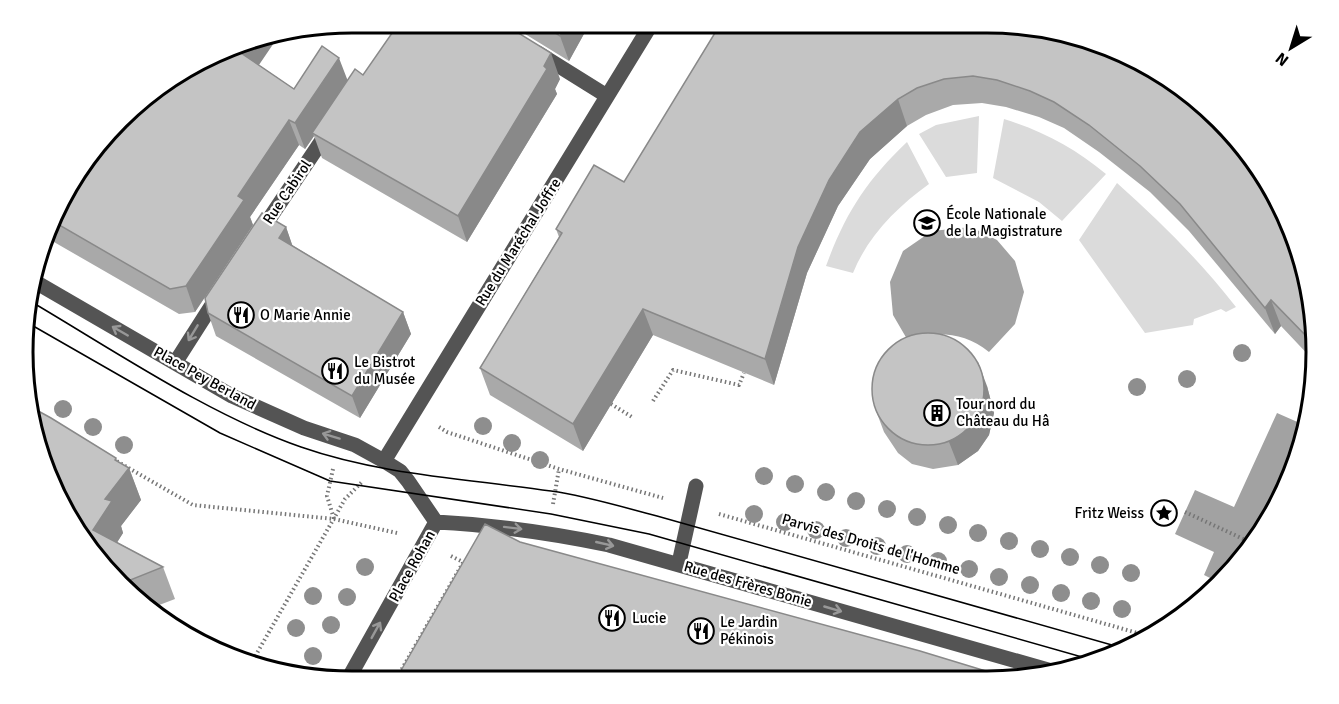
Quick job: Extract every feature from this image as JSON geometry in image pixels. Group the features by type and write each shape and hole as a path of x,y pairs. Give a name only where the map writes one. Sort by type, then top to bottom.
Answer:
{"street":[{"name":"Rue du Maréchal Joffre","path":"384,460 646,33"},
{"path":"529,47 608,96"},
{"name":"Rue Cabirol","path":"250,247 336,120"},
{"path":"175,363 231,276"},
{"name":"Place Pey Berland","path":"40,285 232,396 304,428 355,445 384,460"},
{"name":"Place Rohan","path":"353,671 436,522 400,471 384,460"},
{"path":"679,563 696,486"},
{"name":"Rue des Frères Bonie","path":"436,522 548,532 679,563 1037,667"}],"path":[{"path":"653,401 673,370 739,385 744,373"},
{"path":"611,404 632,417"},
{"name":"Parvis des Droits de l'Homme","path":"414,411 447,432 559,469 1137,633"},
{"path":"111,457 193,505 334,519 399,533 424,544"},
{"path":"255,656 345,499 384,460"},
{"path":"548,532 559,469"},
{"path":"1185,512 1245,540"},
{"path":"401,671 463,562 469,556"}],"shaded area":[{"path":"979,116 977,173 946,177 919,134 936,125"},
{"path":"1004,119 1058,141 1106,174 1062,221 1039,202 993,178"},
{"path":"907,142 929,184 885,223 859,259 853,273 826,266 841,230 858,199"},
{"path":"1117,183 1180,242 1236,307 1226,312 1221,309 1194,319 1193,325 1145,333 1079,240"},
{"path":"971,227 997,240 1015,261 1024,292 1015,324 989,352 970,340 950,335 929,335 907,339 893,315 890,282 903,251 932,231"},
{"path":"1277,413 1298,422 1282,474 1263,512 1240,546 1212,579 1204,575 1214,552 1175,534 1195,490 1234,507"}],"building":[{"path":"392,33 518,33 551,53 544,66 547,69 458,216 312,133 355,69 363,75"},
{"path":"715,33 987,33 1049,39 1109,57 1146,76 1197,112 1227,142 1252,175 1282,230 1300,290 1305,335 1271,300 1265,308 1180,204 1140,166 1089,125 1054,102 997,80 973,76 944,79 917,88 898,99 860,132 829,180 798,247 765,359 643,309 573,424 480,368 562,233 556,229 594,165 624,182"},
{"path":"322,46 339,58 295,123 289,120 238,196 244,200 186,286 170,289 59,225 76,192 99,158 126,126 158,99 192,76 241,53 294,89"},
{"path":"262,213 286,227 279,238 403,312 352,396 208,313 205,298"},
{"name":"Tour nord du Château du Hâ","path":"928,333 949,337 968,349 980,368 984,389 980,410 968,429 949,441 928,445 907,441 888,429 876,410 872,389 876,368 888,349 907,337"},
{"path":"39,411 129,468 105,499 112,501 93,530 163,567 129,581 99,546 76,512 57,474"},
{"path":"485,524 520,542 986,671 401,671"}],"tram line":[{"path":"37,305 197,400 266,434 301,447 393,470 551,491 591,499 1113,645"},
{"path":"34,327 220,433 330,481 551,514 649,534 1081,657"}],"place":[{"name":"École Nationale de la Magistrature","path":"927,223"},
{"name":"O Marie Annie","path":"241,315"},
{"name":"Le Bistrot du Musée","path":"335,371"},
{"name":"Tour nord du Château du Hâ","path":"937,413"},
{"name":"Fritz Weiss","path":"1164,513"},
{"name":"Lucie","path":"612,618"},
{"name":"Le Jardin Pékinois","path":"701,631"}]}
